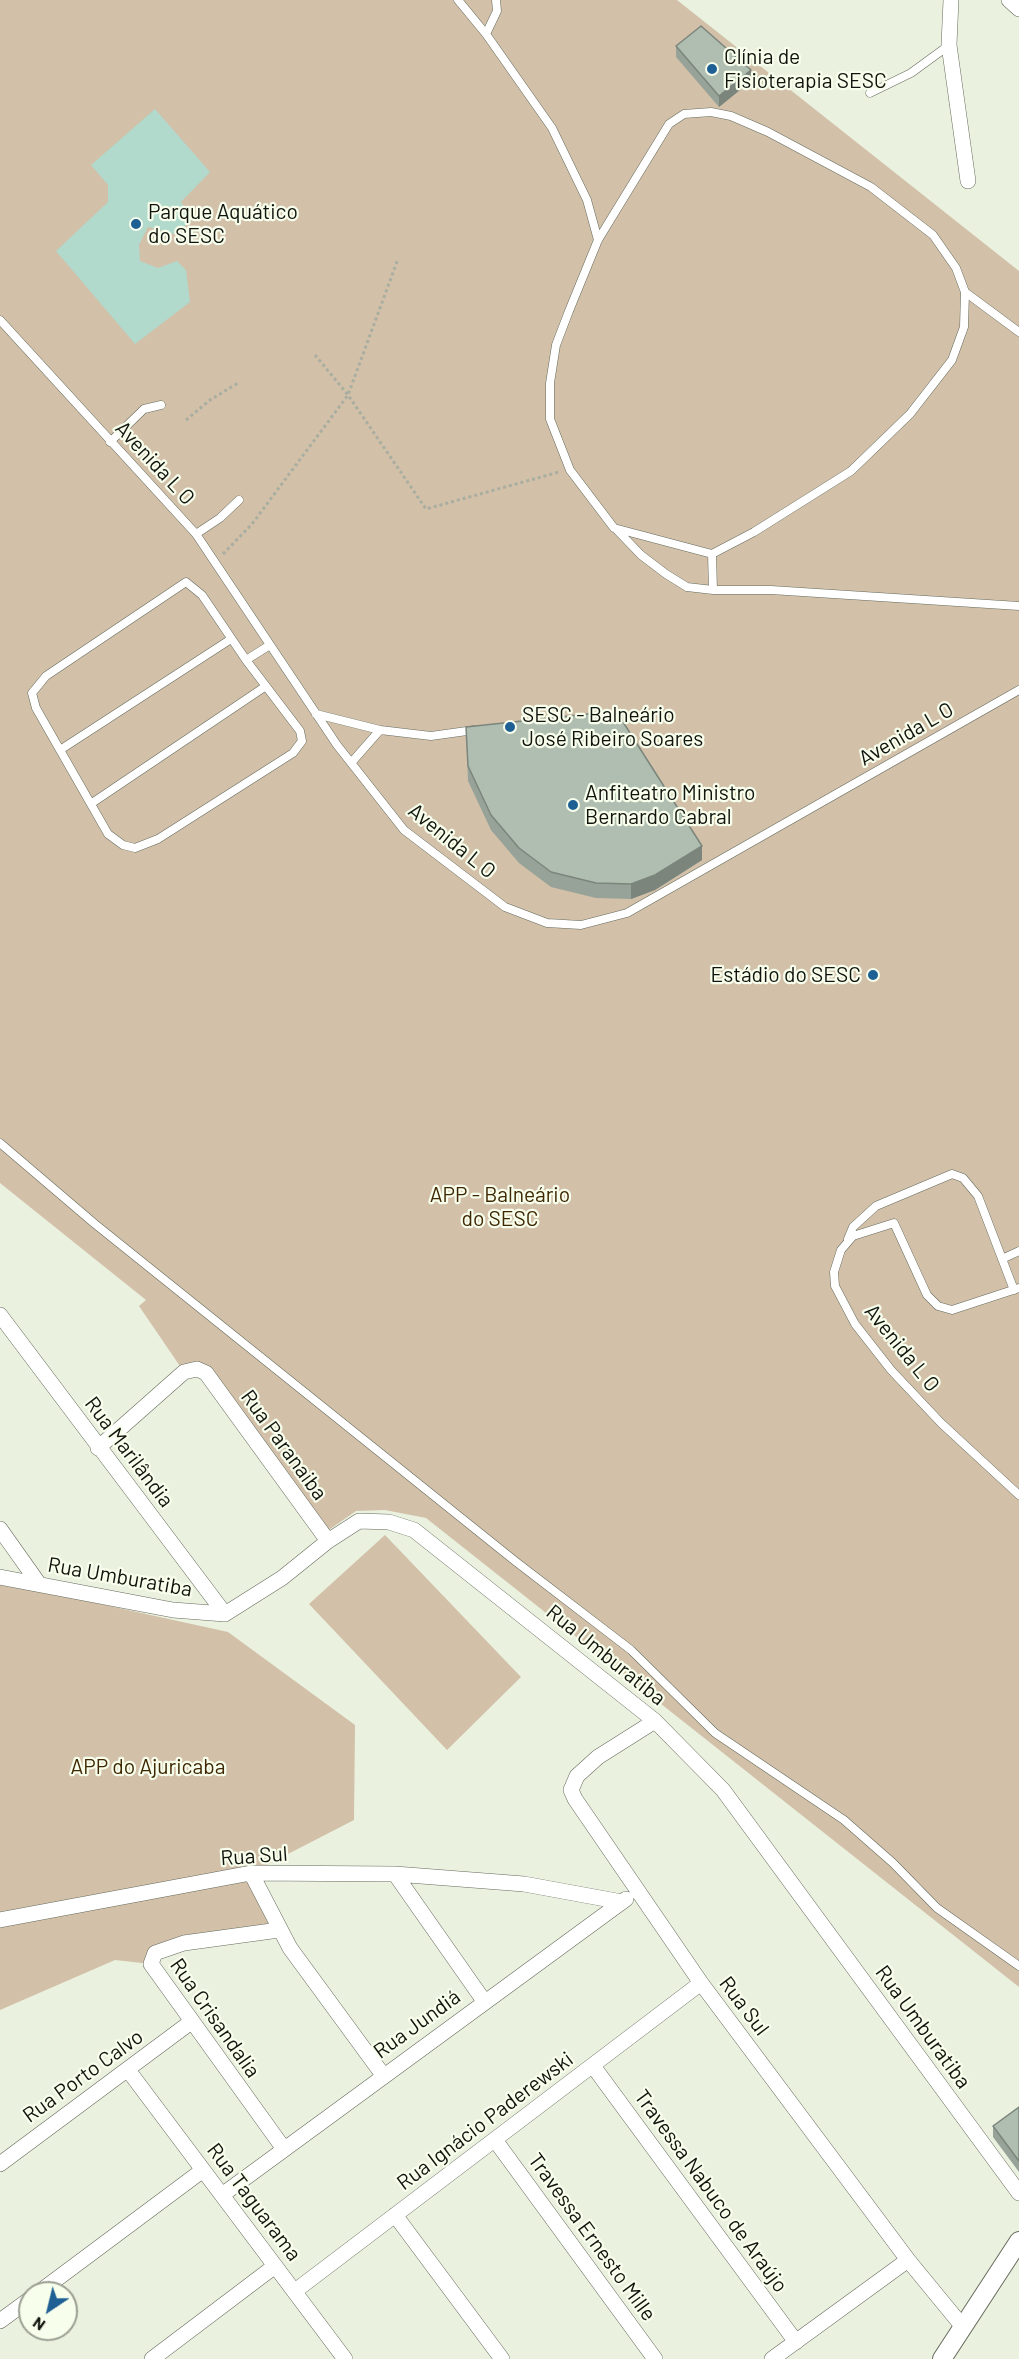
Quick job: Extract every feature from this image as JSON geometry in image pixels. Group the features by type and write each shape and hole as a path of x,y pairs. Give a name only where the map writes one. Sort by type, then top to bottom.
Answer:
{"street":[{"path":"951,0 949,45 968,181"},
{"path":"1009,0 1019,9"},
{"name":"Rua Marilândia","path":"0,1315 225,1614"},
{"name":"Rua Paranaiba","path":"98,1448 184,1372 198,1369 206,1373 328,1541"},
{"name":"Rua Umburatiba","path":"0,1577 173,1610 225,1614 282,1578 328,1541 359,1521 389,1522 414,1530 655,1721 723,1790 1019,2193"},
{"path":"0,1529 39,1584"},
{"name":"Rua Sul","path":"655,1721 598,1757 577,1776 571,1790 583,1812 701,1983 908,2260 963,2327"},
{"path":"251,1873 279,1930 383,2075"},
{"name":"Rua Sul","path":"0,1920 251,1873 395,1874 524,1884 622,1902"},
{"path":"395,1874 484,2001"},
{"name":"Rua Jundiá","path":"222,2195 638,1890"},
{"name":"Rua Crisandalia","path":"279,1930 184,1943 155,1953 152,1964 284,2150"},
{"name":"Rua Ignácio Paderewski","path":"295,2291 701,1983"},
{"name":"Rua Porto Calvo","path":"0,2164 191,2022"},
{"name":"Travessa Nabuco de Araújo","path":"593,2066 796,2342"},
{"name":"Rua Taguarama","path":"128,2070 345,2359"},
{"name":"Travessa Ernesto Mille","path":"495,2140 655,2359"},
{"path":"54,2281 203,2170"},
{"path":"395,2216 502,2359"},
{"path":"942,2359 1019,2241"},
{"path":"772,2359 908,2260"},
{"path":"152,2359 275,2266"},
{"path":"0,2321 18,2308"}],"lane":[{"path":"458,0 486,34 552,128 587,200 598,240"},
{"path":"486,34 497,11 496,0"},
{"path":"870,93 911,73 949,45"},
{"path":"614,528 712,554 754,532 851,471 910,414 952,360 964,327 964,292 956,268 933,235 871,187 768,132 731,116 711,112 684,114 669,124 598,240 556,345 550,383 550,419 570,470 614,528 641,555 687,587 713,590 771,590 1019,606"},
{"path":"964,292 1019,332"},
{"name":"Avenida L O","path":"0,320 196,534 316,714 404,830 505,907 547,923 581,925 627,913 1019,690"},
{"path":"110,442 144,409 160,405"},
{"path":"196,534 220,518 239,500"},
{"path":"712,554 713,590"},
{"path":"186,582 194,587 246,660 300,731 302,741 292,753 158,838 135,848 123,845 108,834 36,708 32,693 46,676 186,582"},
{"path":"60,750 231,639"},
{"path":"246,660 270,645"},
{"path":"92,803 266,686"},
{"path":"316,714 380,730 431,736 488,728"},
{"path":"351,763 380,730"},
{"path":"0,1143 151,1269 515,1561 631,1650 715,1733 844,1820 893,1863 938,1908 1019,1966"},
{"name":"Avenida L O","path":"1002,1258 978,1196 963,1178 952,1174 876,1206 853,1227 835,1264 834,1286 855,1324 891,1370 941,1423 1019,1495"},
{"path":"846,1243 853,1236 894,1223 927,1295 938,1306 952,1310 1017,1289 1002,1258 1019,1251"}],"path":[{"path":"216,562 252,524 348,395 398,259"},
{"path":"315,355 348,395 426,509 570,470"},
{"path":"186,420 210,400 238,383"}],"green space":[{"name":"SESC - Balneário José Ribeiro Soares","path":"0,0 677,0 1019,271 1019,1987 426,1518 385,1510 356,1511 323,1534 206,1373 184,1372 139,1306 146,1300 0,1183"},
{"path":"385,1535 521,1677 447,1750 309,1604"},
{"name":"APP do Ajuricaba","path":"0,1582 228,1632 355,1725 354,1820 251,1873 279,1930 184,1943 151,1964 115,1960 0,2010"}],"water":[{"name":"Parque Aquático do SESC","path":"155,109 210,172 181,202 192,220 175,234 148,227 139,245 140,261 158,268 177,261 186,270 190,302 135,344 56,251 108,202 108,185 91,165"}],"building":[{"name":"Clínia de Fisioterapia SESC","path":"701,26 751,70 719,96 676,46"},
{"name":"Anfiteatro Ministro Bernardo Cabral","path":"616,711 702,846 655,875 631,884 596,883 551,872 519,848 491,815 468,766 466,727"},
{"path":"1019,2107 1019,2161 993,2126"}],"place":[{"name":"Clínia de Fisioterapia SESC","path":"712,69"},
{"name":"Parque Aquático do SESC","path":"136,224"},
{"name":"SESC - Balneário José Ribeiro Soares","path":"510,727"},
{"name":"Anfiteatro Ministro Bernardo Cabral","path":"573,805"},
{"name":"Estádio do SESC","path":"873,975"}],"park label":[{"name":"APP - Balneário do SESC","path":"500,1207"}]}
